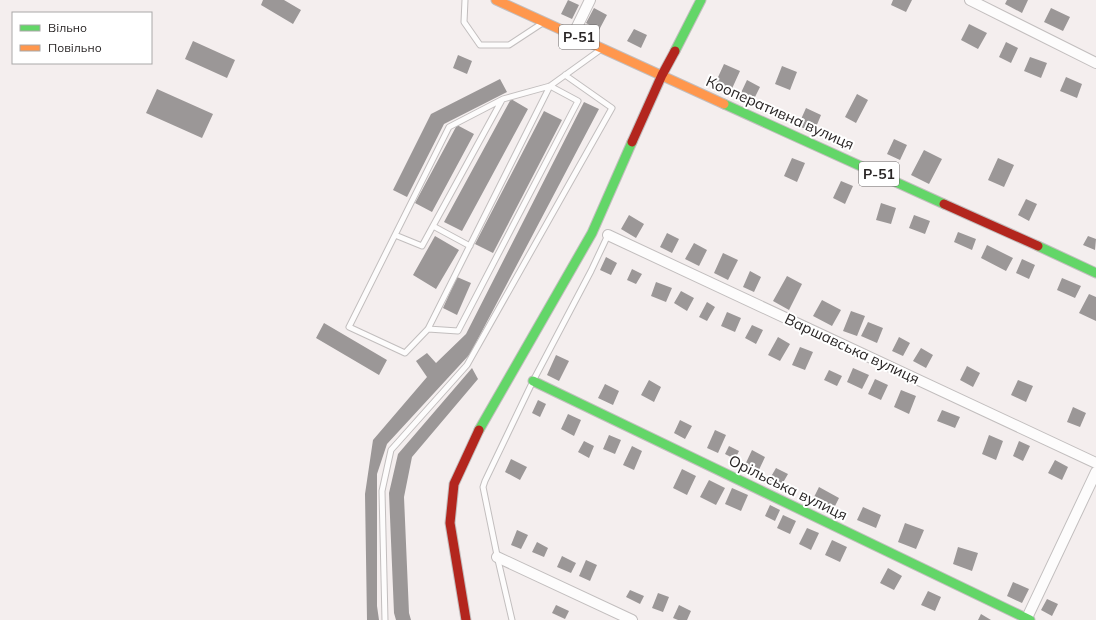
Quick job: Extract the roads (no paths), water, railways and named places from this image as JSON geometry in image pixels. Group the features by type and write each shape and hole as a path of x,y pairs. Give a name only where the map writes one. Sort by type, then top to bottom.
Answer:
{"street":[{"name":"Кооперативна вулиця","path":"497,0 1096,273"},
{"path":"573,35 590,0"},
{"path":"466,620 450,523 454,484 478,431 592,233 662,75 701,0"},
{"path":"970,0 1096,63"},
{"name":"Варшавська вулиця","path":"608,235 1096,463"},
{"name":"Орільська вулиця","path":"533,381 1027,619"},
{"path":"1027,619 1096,472"},
{"path":"497,557 632,620"}],"lane":[{"path":"465,0 464,22 480,45 509,45 544,22"},
{"path":"550,86 428,329 405,353 349,327 449,128 502,99 550,86 603,48"},
{"path":"385,620 382,491 391,450 467,365 612,108 565,75"},
{"path":"428,329 458,330 578,101 550,86"},
{"path":"395,235 422,246 502,99"},
{"path":"433,226 470,246"},
{"path":"512,620 497,557 483,487 533,381 591,271 608,235"}]}
